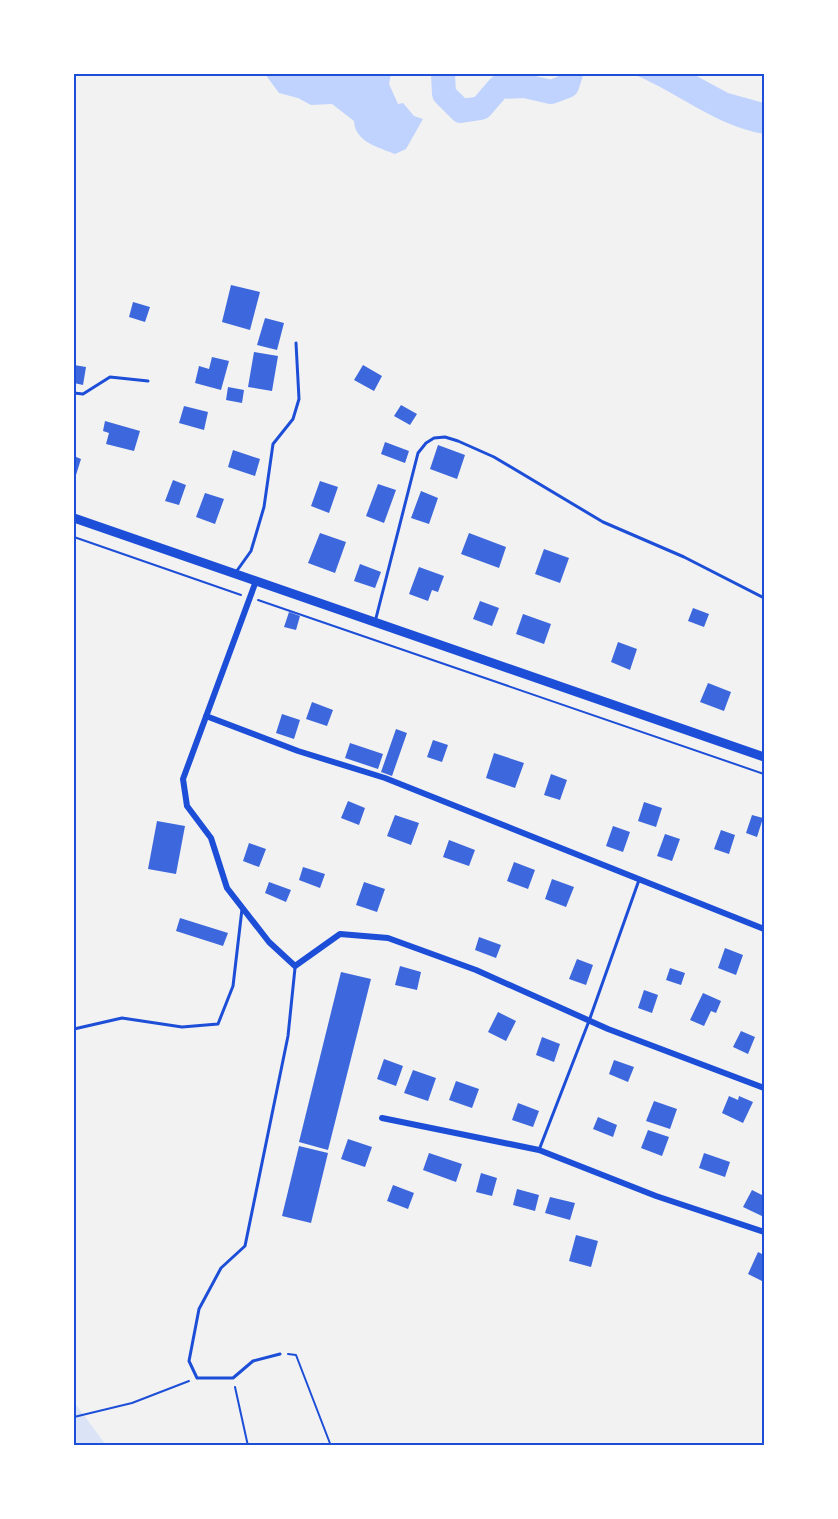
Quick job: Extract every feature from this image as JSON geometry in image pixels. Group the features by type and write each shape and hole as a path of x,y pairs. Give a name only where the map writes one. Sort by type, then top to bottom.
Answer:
{"main road":[{"path":"74,518 765,757"}],"street":[{"path":"256,581 183,779 187,806 211,838 227,888 269,942 295,966 340,933 388,938 476,970 590,1021 765,1088"},
{"path":"206,716 298,751 385,778 765,929"},
{"path":"382,1118 539,1150 656,1196 764,1232"}],"lane":[{"path":"235,574 251,551 264,507 273,444 293,419 299,399 296,344"},
{"path":"74,393 83,394 110,377 148,381"},
{"path":"375,623 418,453 426,443 445,437 494,457 603,522 684,557 765,598"},
{"path":"539,1150 590,1021 639,880"},
{"path":"74,1029 122,1018 182,1027 218,1024 233,986 242,907"},
{"path":"280,1354 253,1361 233,1378 197,1378 189,1361 200,1309 221,1268 245,1246 288,1036 295,966"}],"path":[{"path":"74,537 765,774"},
{"path":"280,1354 296,1355 331,1446"},
{"path":"74,1417 132,1403 197,1378"},
{"path":"233,1378 248,1446"}],"shaded area":[{"path":"74,1402 106,1445 74,1445"}],"water":[{"path":"265,74 391,74 389,84 398,104 403,103 414,116 423,119 406,149 395,154 368,143 358,134 354,121 332,104 311,105 298,98 279,93"},
{"path":"633,74 693,74 728,93 764,103 764,134 729,124"}],"building":[{"path":"231,285 260,292 250,330 222,322"},
{"path":"133,302 150,307 145,322 129,317"},
{"path":"265,318 284,323 277,350 257,345"},
{"path":"254,352 278,356 272,391 248,387"},
{"path":"212,357 229,361 221,390 195,383 199,366 209,369"},
{"path":"74,365 86,367 83,385 74,383"},
{"path":"363,365 382,376 374,391 354,380"},
{"path":"228,387 244,390 242,403 226,400"},
{"path":"401,405 417,414 410,425 394,416"},
{"path":"184,406 208,412 204,430 179,423"},
{"path":"105,421 140,431 134,451 106,444 109,433 103,431"},
{"path":"385,442 409,451 405,463 381,454"},
{"path":"438,445 465,455 457,479 430,469"},
{"path":"233,450 260,459 255,476 228,467"},
{"path":"74,456 81,459 76,475 74,474"},
{"path":"173,480 186,485 179,505 165,501"},
{"path":"320,481 338,487 329,513 311,506"},
{"path":"378,484 396,490 384,523 366,516"},
{"path":"421,491 438,498 429,524 411,518"},
{"path":"205,493 224,499 215,524 196,517"},
{"path":"320,533 346,542 335,573 308,563"},
{"path":"469,533 506,547 499,568 461,554"},
{"path":"544,549 569,558 560,583 535,574"},
{"path":"360,564 381,572 375,588 354,581"},
{"path":"419,567 444,576 438,592 432,590 428,601 409,594"},
{"path":"480,601 499,608 492,626 473,619"},
{"path":"693,608 709,614 704,627 688,621"},
{"path":"289,612 300,616 296,630 284,627"},
{"path":"523,614 551,624 544,644 516,634"},
{"path":"618,642 637,649 630,670 611,662"},
{"path":"708,683 731,692 724,711 700,702"},
{"path":"312,702 333,710 327,726 306,719"},
{"path":"282,714 300,720 294,739 276,733"},
{"path":"396,729 407,733 392,776 381,772"},
{"path":"433,740 448,745 442,762 427,757"},
{"path":"350,743 383,754 378,769 345,758"},
{"path":"494,753 524,763 515,788 486,778"},
{"path":"551,774 567,780 560,800 544,795"},
{"path":"348,801 365,808 359,825 341,818"},
{"path":"644,802 662,808 656,827 638,821"},
{"path":"395,815 419,823 411,845 387,836"},
{"path":"752,815 763,818 757,837 746,833"},
{"path":"157,821 185,826 176,874 148,869"},
{"path":"613,826 630,832 623,852 606,846"},
{"path":"721,830 735,835 729,854 714,849"},
{"path":"665,834 680,839 672,861 657,856"},
{"path":"449,840 475,850 469,866 443,857"},
{"path":"249,843 266,849 259,867 243,861"},
{"path":"514,862 535,870 528,889 507,881"},
{"path":"303,867 325,874 320,888 299,880"},
{"path":"552,879 574,887 566,907 545,899"},
{"path":"269,882 291,890 286,902 265,893"},
{"path":"364,882 385,889 377,912 356,905"},
{"path":"180,918 228,933 223,946 176,931"},
{"path":"479,937 501,945 496,958 475,950"},
{"path":"725,948 743,955 736,975 718,968"},
{"path":"577,959 593,965 586,985 569,979"},
{"path":"400,966 421,972 417,990 395,985"},
{"path":"670,968 685,973 681,985 666,980"},
{"path":"341,972 371,979 328,1150 299,1142"},
{"path":"644,990 658,995 652,1013 638,1008"},
{"path":"703,993 721,1001 716,1013 711,1011 704,1026 690,1020"},
{"path":"498,1012 516,1021 506,1041 488,1032"},
{"path":"741,1031 755,1037 748,1054 733,1047"},
{"path":"542,1037 560,1044 554,1062 536,1055"},
{"path":"384,1059 403,1066 396,1086 377,1079"},
{"path":"614,1060 634,1067 628,1082 609,1074"},
{"path":"413,1070 436,1078 428,1101 404,1093"},
{"path":"456,1081 479,1089 472,1108 449,1100"},
{"path":"729,1096 738,1100 739,1096 753,1102 743,1123 722,1113"},
{"path":"654,1101 677,1109 670,1129 646,1121"},
{"path":"518,1103 539,1111 533,1127 512,1120"},
{"path":"598,1117 617,1125 613,1137 593,1129"},
{"path":"648,1130 669,1137 662,1156 641,1148"},
{"path":"348,1139 372,1147 365,1167 341,1159"},
{"path":"299,1146 328,1153 311,1223 282,1216"},
{"path":"429,1153 462,1164 456,1182 423,1170"},
{"path":"704,1153 730,1162 725,1177 699,1168"},
{"path":"481,1173 497,1178 492,1196 476,1192"},
{"path":"393,1185 414,1193 408,1209 387,1201"},
{"path":"517,1189 539,1195 535,1211 513,1205"},
{"path":"752,1190 764,1196 764,1217 743,1207"},
{"path":"550,1197 575,1203 570,1220 545,1213"},
{"path":"576,1235 598,1241 591,1267 569,1261"},
{"path":"758,1252 764,1255 764,1282 748,1274"}],"waterway":[{"path":"443,74 444,94 461,111 481,108 499,87 525,86 551,92 567,86 571,74"}]}
